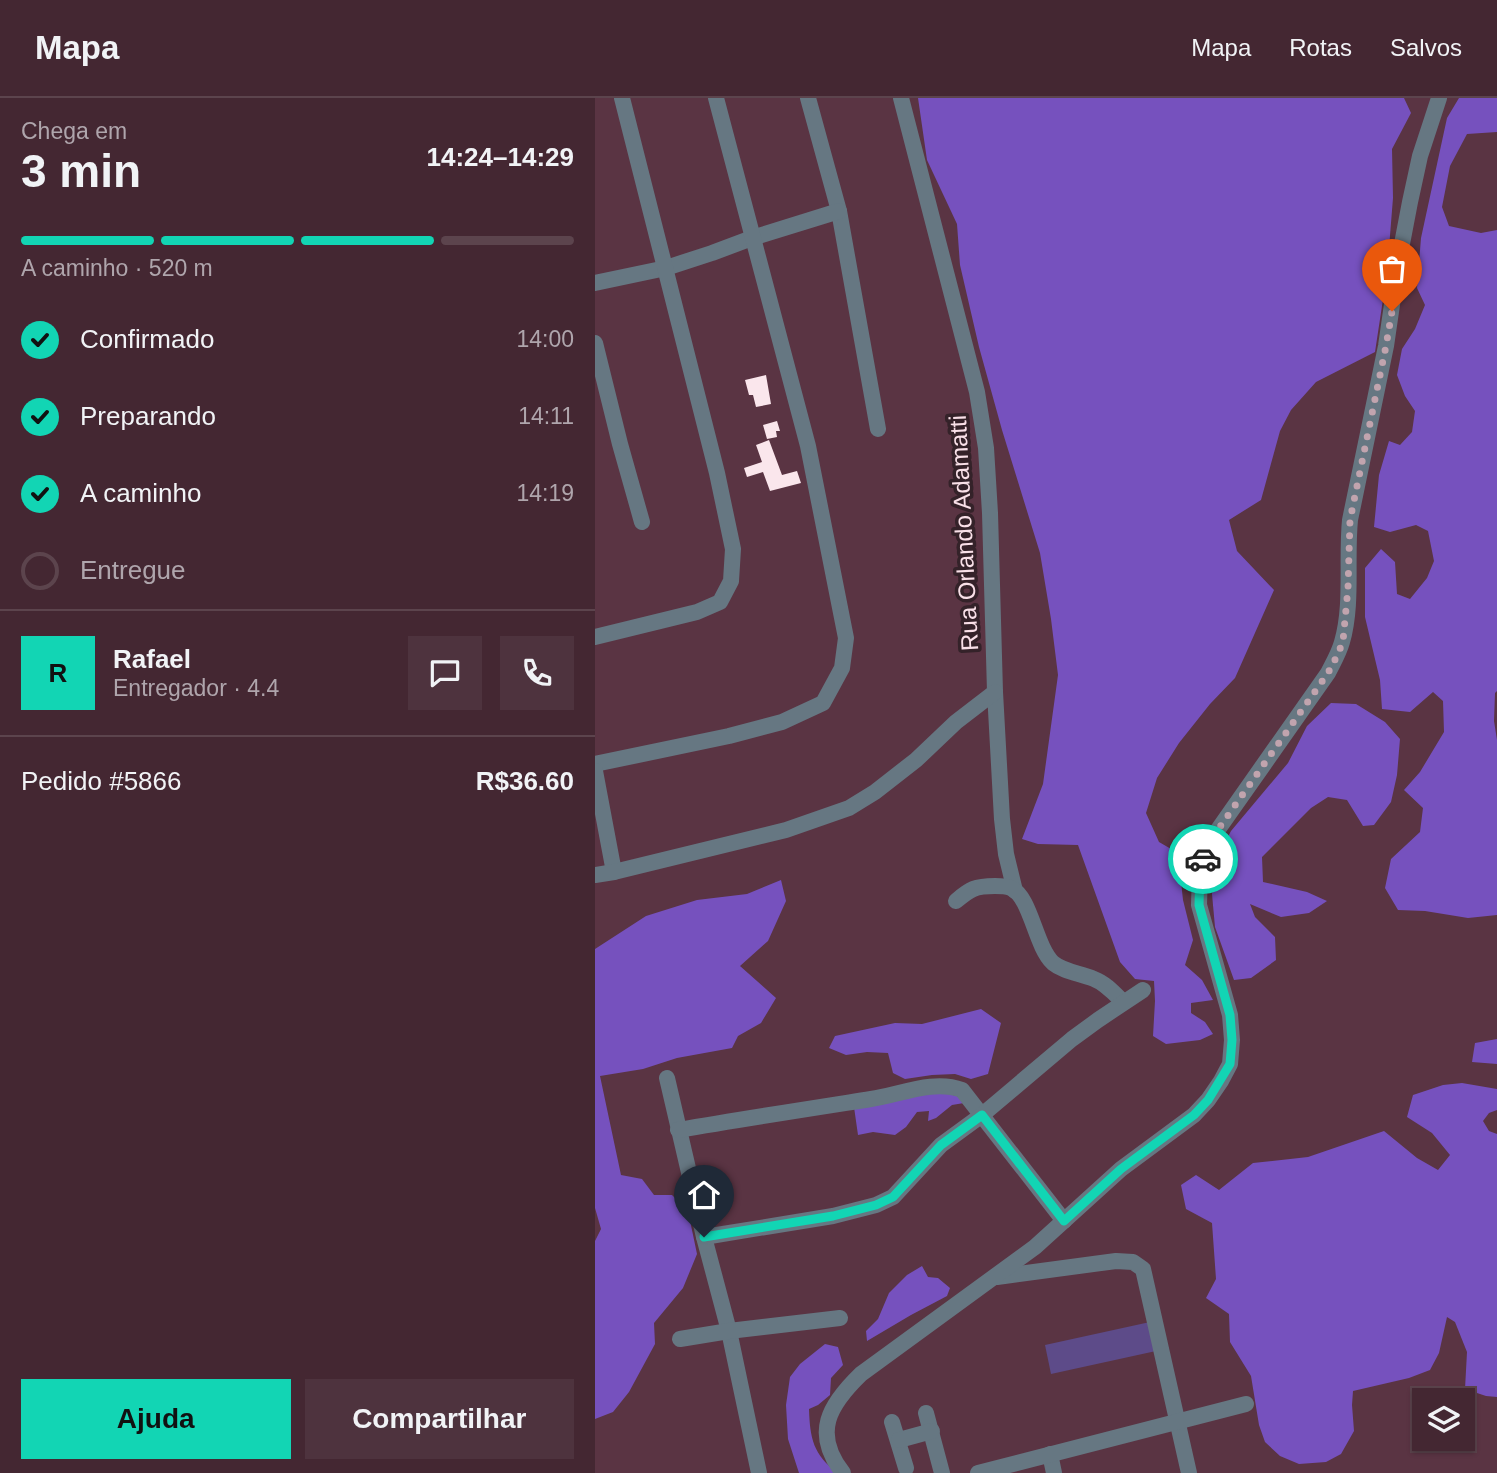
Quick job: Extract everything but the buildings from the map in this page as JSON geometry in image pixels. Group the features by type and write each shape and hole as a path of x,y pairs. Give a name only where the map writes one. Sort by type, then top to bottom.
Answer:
{"street":[{"path":"595,637 697,612 720,602 731,581 733,550 717,473 622,98"},
{"path":"595,764 782,722 823,703 842,668 845,639 809,446 716,98"},
{"path":"808,98 839,211 878,429"},
{"name":"Rua Orlando Adamatti","path":"901,98 978,392 986,448 990,513 1002,819 1006,854 1015,891 1026,907 1047,956 1056,965 1095,979 1111,989 1123,1002"},
{"path":"843,1473 829,1449 827,1426 833,1406 844,1390 861,1374 1035,1247 1121,1169 1194,1115 1208,1100 1230,1064 1230,1015 1199,905 1200,870 1217,831 1321,682 1343,641 1350,520 1386,346 1410,202 1420,156 1439,98"},
{"path":"595,283 666,268 752,237 839,211"},
{"path":"595,343 642,522"},
{"path":"595,875 786,830 849,808 875,792 916,760 956,722 995,692"},
{"path":"595,771 614,872"},
{"path":"956,901 972,888 1002,886 1015,891"},
{"path":"704,1237 833,1216 876,1205 893,1197 941,1145 982,1115 1072,1039 1143,990"},
{"path":"667,1078 729,1331 759,1473"},
{"path":"678,1129 882,1097 926,1087 952,1086 962,1090 1064,1221"},
{"path":"993,1277 1116,1261 1133,1262 1143,1269 1189,1473"},
{"path":"680,1339 840,1318"},
{"path":"978,1473 1246,1404"},
{"path":"926,1413 942,1473"},
{"path":"893,1422 906,1468"},
{"path":"899,1440 932,1432"},
{"path":"1051,1454 1054,1473"}],"shaded area":[{"path":"918,98 1404,98 1411,113 1392,149 1393,198 1387,273 1375,352 1316,382 1291,410 1280,431 1261,500 1229,520 1237,551 1274,590 1235,678 1179,743 1157,778 1146,813 1159,842 1178,853 1183,900 1193,940 1185,965 1202,980 1213,1000 1191,1003 1191,1013 1205,1022 1213,1034 1200,1040 1166,1044 1153,1036 1154,981 1135,979 1120,962 1078,845 1038,844 1022,839 1043,784 1058,675 1051,619 1040,553 979,347 960,265 957,224 927,160"},
{"path":"1459,98 1497,98 1497,132 1467,134 1450,166 1442,207 1449,226 1481,233 1497,230 1497,691 1494,721 1497,740 1497,915 1468,918 1398,910 1385,888 1391,859 1420,832 1423,808 1404,790 1420,772 1444,732 1443,701 1433,692 1410,712 1382,709 1380,680 1365,617 1365,568 1381,549 1395,562 1397,594 1410,599 1427,578 1434,561 1428,531 1416,525 1390,532 1374,527 1379,475 1389,441 1400,445 1412,432 1415,411 1405,396 1397,375 1402,349 1415,329 1425,305 1417,288 1421,238 1447,118"},
{"path":"1331,703 1356,704 1385,722 1400,739 1397,775 1391,802 1374,825 1363,826 1347,800 1328,797 1311,808 1262,857 1263,882 1307,892 1327,901 1309,913 1281,917 1250,904 1255,917 1275,937 1276,960 1251,978 1234,980 1215,927 1212,894 1219,854 1231,831 1288,763 1307,726"},
{"path":"781,880 786,901 768,941 740,966 776,998 761,1023 738,1036 732,1048 600,1076 621,1175 642,1179 654,1195 672,1195 688,1211 697,1254 683,1288 654,1323 655,1344 629,1392 613,1412 595,1419 595,1241 601,1229 595,1208 595,949 646,916 697,900 747,894"},
{"path":"981,1009 1001,1023 988,1074 971,1079 955,1074 905,1079 893,1073 888,1053 846,1055 829,1048 835,1036 895,1023 922,1024"},
{"path":"1497,1039 1497,1064 1472,1062 1475,1043"},
{"path":"1462,1083 1497,1089 1497,1110 1489,1113 1483,1121 1489,1131 1497,1134 1497,1397 1475,1392 1475,1388 1465,1388 1467,1352 1455,1322 1447,1317 1439,1353 1430,1370 1409,1378 1353,1391 1354,1431 1341,1454 1326,1462 1299,1464 1280,1456 1265,1442 1259,1425 1251,1376 1230,1342 1229,1314 1206,1298 1216,1279 1212,1223 1186,1209 1181,1185 1196,1175 1219,1190 1253,1163 1308,1157 1384,1131 1417,1158 1438,1170 1450,1155 1432,1133 1407,1117 1413,1095 1443,1085"},
{"path":"936,1091 957,1096 964,1103 952,1105 928,1121 929,1111 917,1112 906,1127 895,1135 873,1132 858,1135 854,1107"},
{"path":"922,1266 928,1277 938,1278 950,1288 947,1296 867,1341 866,1331 878,1319 889,1293 907,1275"},
{"path":"1150,1322 1156,1351 1051,1374 1045,1345"},
{"path":"825,1344 838,1347 843,1365 831,1378 830,1395 809,1409 810,1429 818,1452 838,1473 799,1473 788,1439 786,1405 790,1377 800,1364"}],"way so far":[{"path":"1203,859 1217,831 1328,673 1343,641 1350,520 1392,311"}],"route":[{"path":"704,1237 833,1216 876,1205 893,1197 941,1145 982,1115 1064,1221 1121,1169 1194,1115 1208,1100 1230,1064 1230,1015 1199,905 1203,859"}]}
